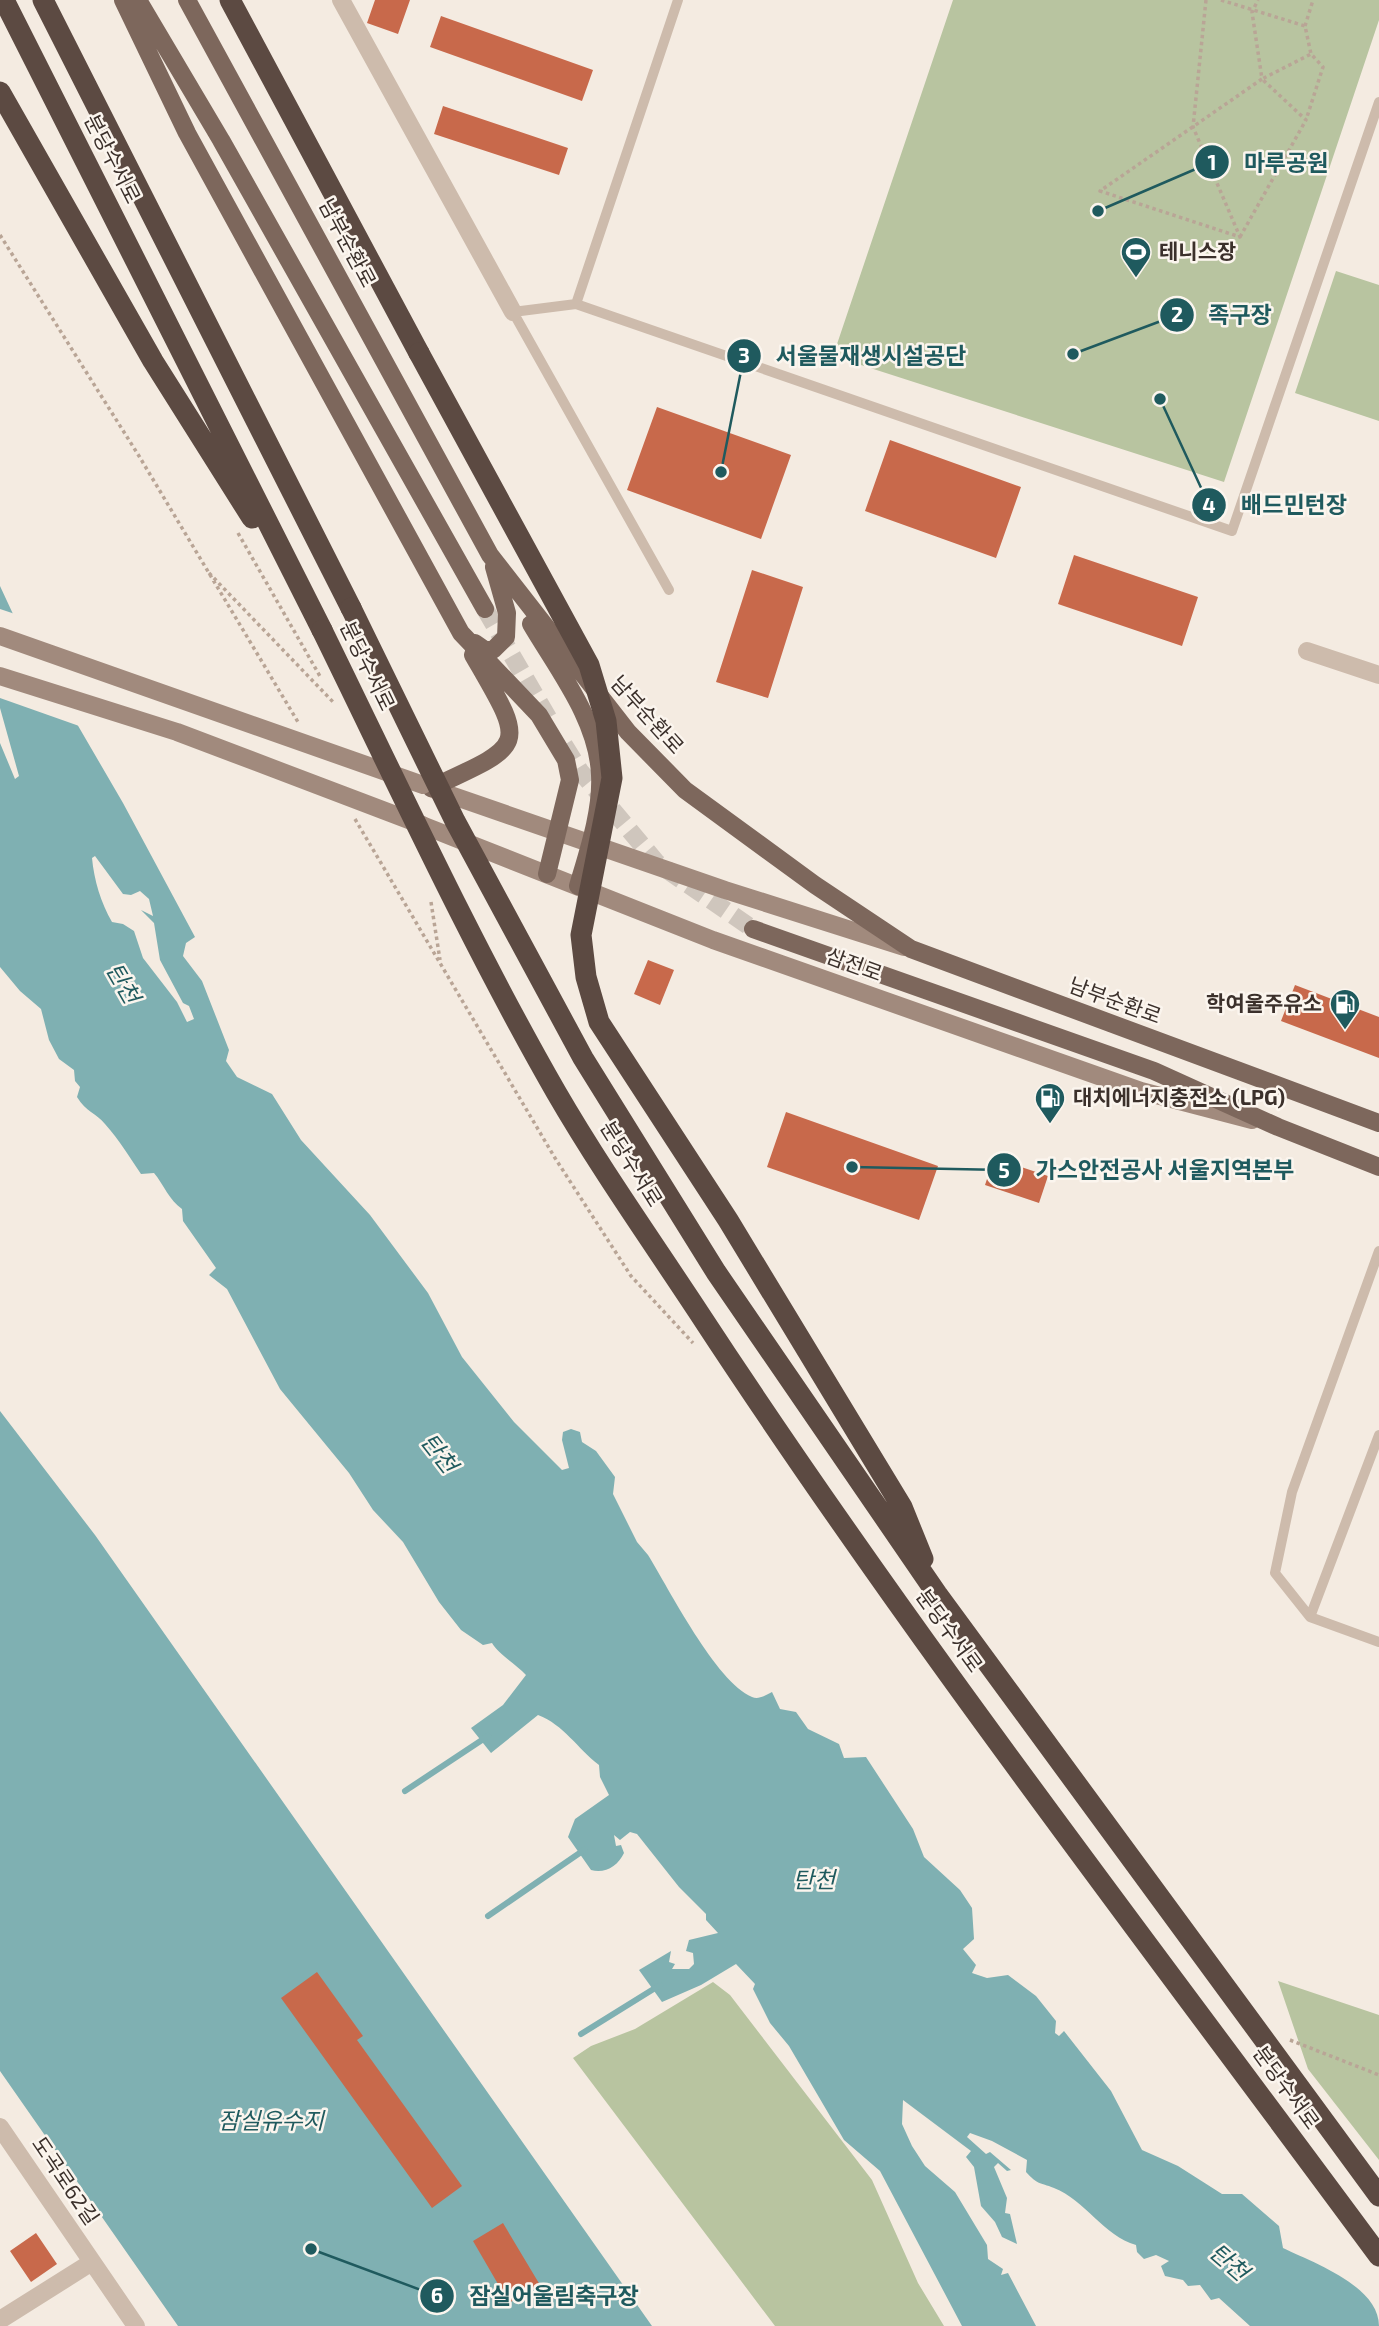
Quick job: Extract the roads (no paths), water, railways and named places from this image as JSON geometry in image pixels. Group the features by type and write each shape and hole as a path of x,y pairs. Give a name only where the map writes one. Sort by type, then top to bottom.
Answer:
{"highway":[{"name":"분당수서로","path":"4,0 322,630 481,953 557,1094 754,1399 889,1590 1379,2256"},
{"name":"분당수서로","path":"43,0 339,583 455,821 583,1058 716,1272 937,1594 1379,2196"},
{"path":"230,0 589,665 606,721 612,778 581,935 586,977 599,1022 728,1220 902,1507 937,1594"},
{"path":"0,92 153,361 322,630"}],"main road":[{"path":"123,0 187,133 509,720 512,735 508,745 489,761 427,787"},
{"path":"138,0 485,609"},
{"name":"남부순환로","path":"187,0 491,555 628,732 685,790 815,885 911,949 1379,1123"},
{"path":"461,633 485,650 494,650 506,637 507,613 491,555"},
{"path":"491,555 585,716 593,739 600,778 590,843 578,886"},
{"path":"461,633 539,715 566,760 570,780 547,874"},
{"name":"삼전로","path":"0,636 427,787 911,949"},
{"name":"삼전로","path":"0,676 177,732 422,824 713,940 1141,1091 1278,1127"},
{"path":"753,929 1154,1071 1278,1127 1379,1167"}],"street":[{"path":"341,0 513,312"},
{"path":"1307,651 1379,675"},
{"name":"도곡로62길","path":"0,2127 136,2326"},
{"path":"0,2320 92,2262"}],"lane":[{"path":"576,304 678,0"},
{"path":"669,590 513,312 576,304 1232,531 1379,102"},
{"path":"1379,1251 1292,1492 1275,1573 1310,1617 1379,1642"},
{"path":"1310,1617 1379,1435"}],"water":[{"name":"탄천","path":"0,586 13,614 123,803 195,937 186,943 183,956 202,981 229,1050 226,1061 237,1077 272,1094 301,1140 370,1215 428,1293 462,1357 514,1422 562,1470 569,1468 562,1440 563,1432 571,1429 580,1432 582,1442 596,1451 615,1477 613,1494 637,1542 648,1555 694,1633 724,1673 738,1688 752,1697 760,1698 772,1692 780,1709 796,1712 808,1729 839,1744 844,1758 866,1757 913,1829 924,1857 960,1890 972,1908 974,1939 963,1949 976,1965 972,1973 987,1978 1008,1975 1036,1996 1056,2021 1055,2033 1059,2036 1064,2031 1111,2091 1142,2150 1178,2166 1222,2194 1242,2194 1279,2226 1283,2248 1327,2269 1357,2288 1376,2312 1379,2326 1250,2326 1219,2298 1211,2300 1200,2285 1188,2286 1183,2280 1165,2276 1161,2266 1169,2261 1156,2255 1144,2259 1137,2252 1136,2245 1114,2234 1075,2201 1033,2179 1026,2172 1027,2160 992,2141 970,2133 967,2137 986,2154 990,2152 1011,2170 1007,2171 998,2163 994,2167 1007,2198 1005,2213 1010,2214 1017,2244 1002,2237 995,2222 981,2206 974,2167 966,2157 971,2151 903,2100 902,2124 912,2146 925,2166 955,2192 987,2245 988,2259 1003,2269 1001,2275 1008,2273 1036,2326 962,2326 880,2171 844,2140 789,2046 770,2023 753,1989 755,1984 736,1964 701,1985 662,2002 639,1970 671,1951 669,1962 675,1964 672,1969 689,1969 694,1964 693,1953 686,1951 689,1940 718,1933 706,1920 706,1914 679,1887 637,1834 630,1832 620,1840 614,1835 616,1846 621,1845 624,1853 621,1858 606,1870 591,1870 568,1837 575,1819 609,1795 600,1777 599,1765 563,1731 538,1715 491,1753 471,1728 503,1705 526,1675 492,1643 483,1645 461,1630 439,1602 403,1542 373,1510 349,1473 280,1389 227,1289 209,1275 216,1268 183,1221 182,1209 170,1197 154,1173 141,1174 102,1120 80,1102 77,1097 80,1087 75,1081 74,1070 59,1059 49,1040 41,1009 20,991 0,967 0,743 15,779 19,776 0,708","holes":["95,856 123,894 131,895 140,891 149,899 153,916 141,910 154,923 160,960 183,1003 189,1006 194,1019 187,1022 177,1002 143,958 134,931 123,924 112,922 99,891 92,858"]},
{"name":"잠실유수지","path":"0,1411 95,1535 652,2326 178,2326 0,2071"}],"waterway":[{"path":"405,1791 488,1736"},
{"path":"488,1916 584,1850"},
{"path":"581,2034 660,1985"}],"tunnel":[{"path":"485,609 550,721"},
{"path":"564,745 580,771 657,863 753,929"}],"place":[{"name":"마루공원","path":"1098,211"},
{"name":"테니스장","path":"1136,279"},
{"name":"족구장","path":"1073,354"},
{"name":"배드민턴장","path":"1160,399"},
{"name":"서울물재생시설공단","path":"721,472"},
{"name":"학여울주유소","path":"1345,1031"},
{"name":"대치에너지충전소 (LPG)","path":"1050,1125"},
{"name":"가스안전공사 서울지역본부","path":"852,1167"},
{"name":"잠실어울림축구장","path":"311,2249"}]}
